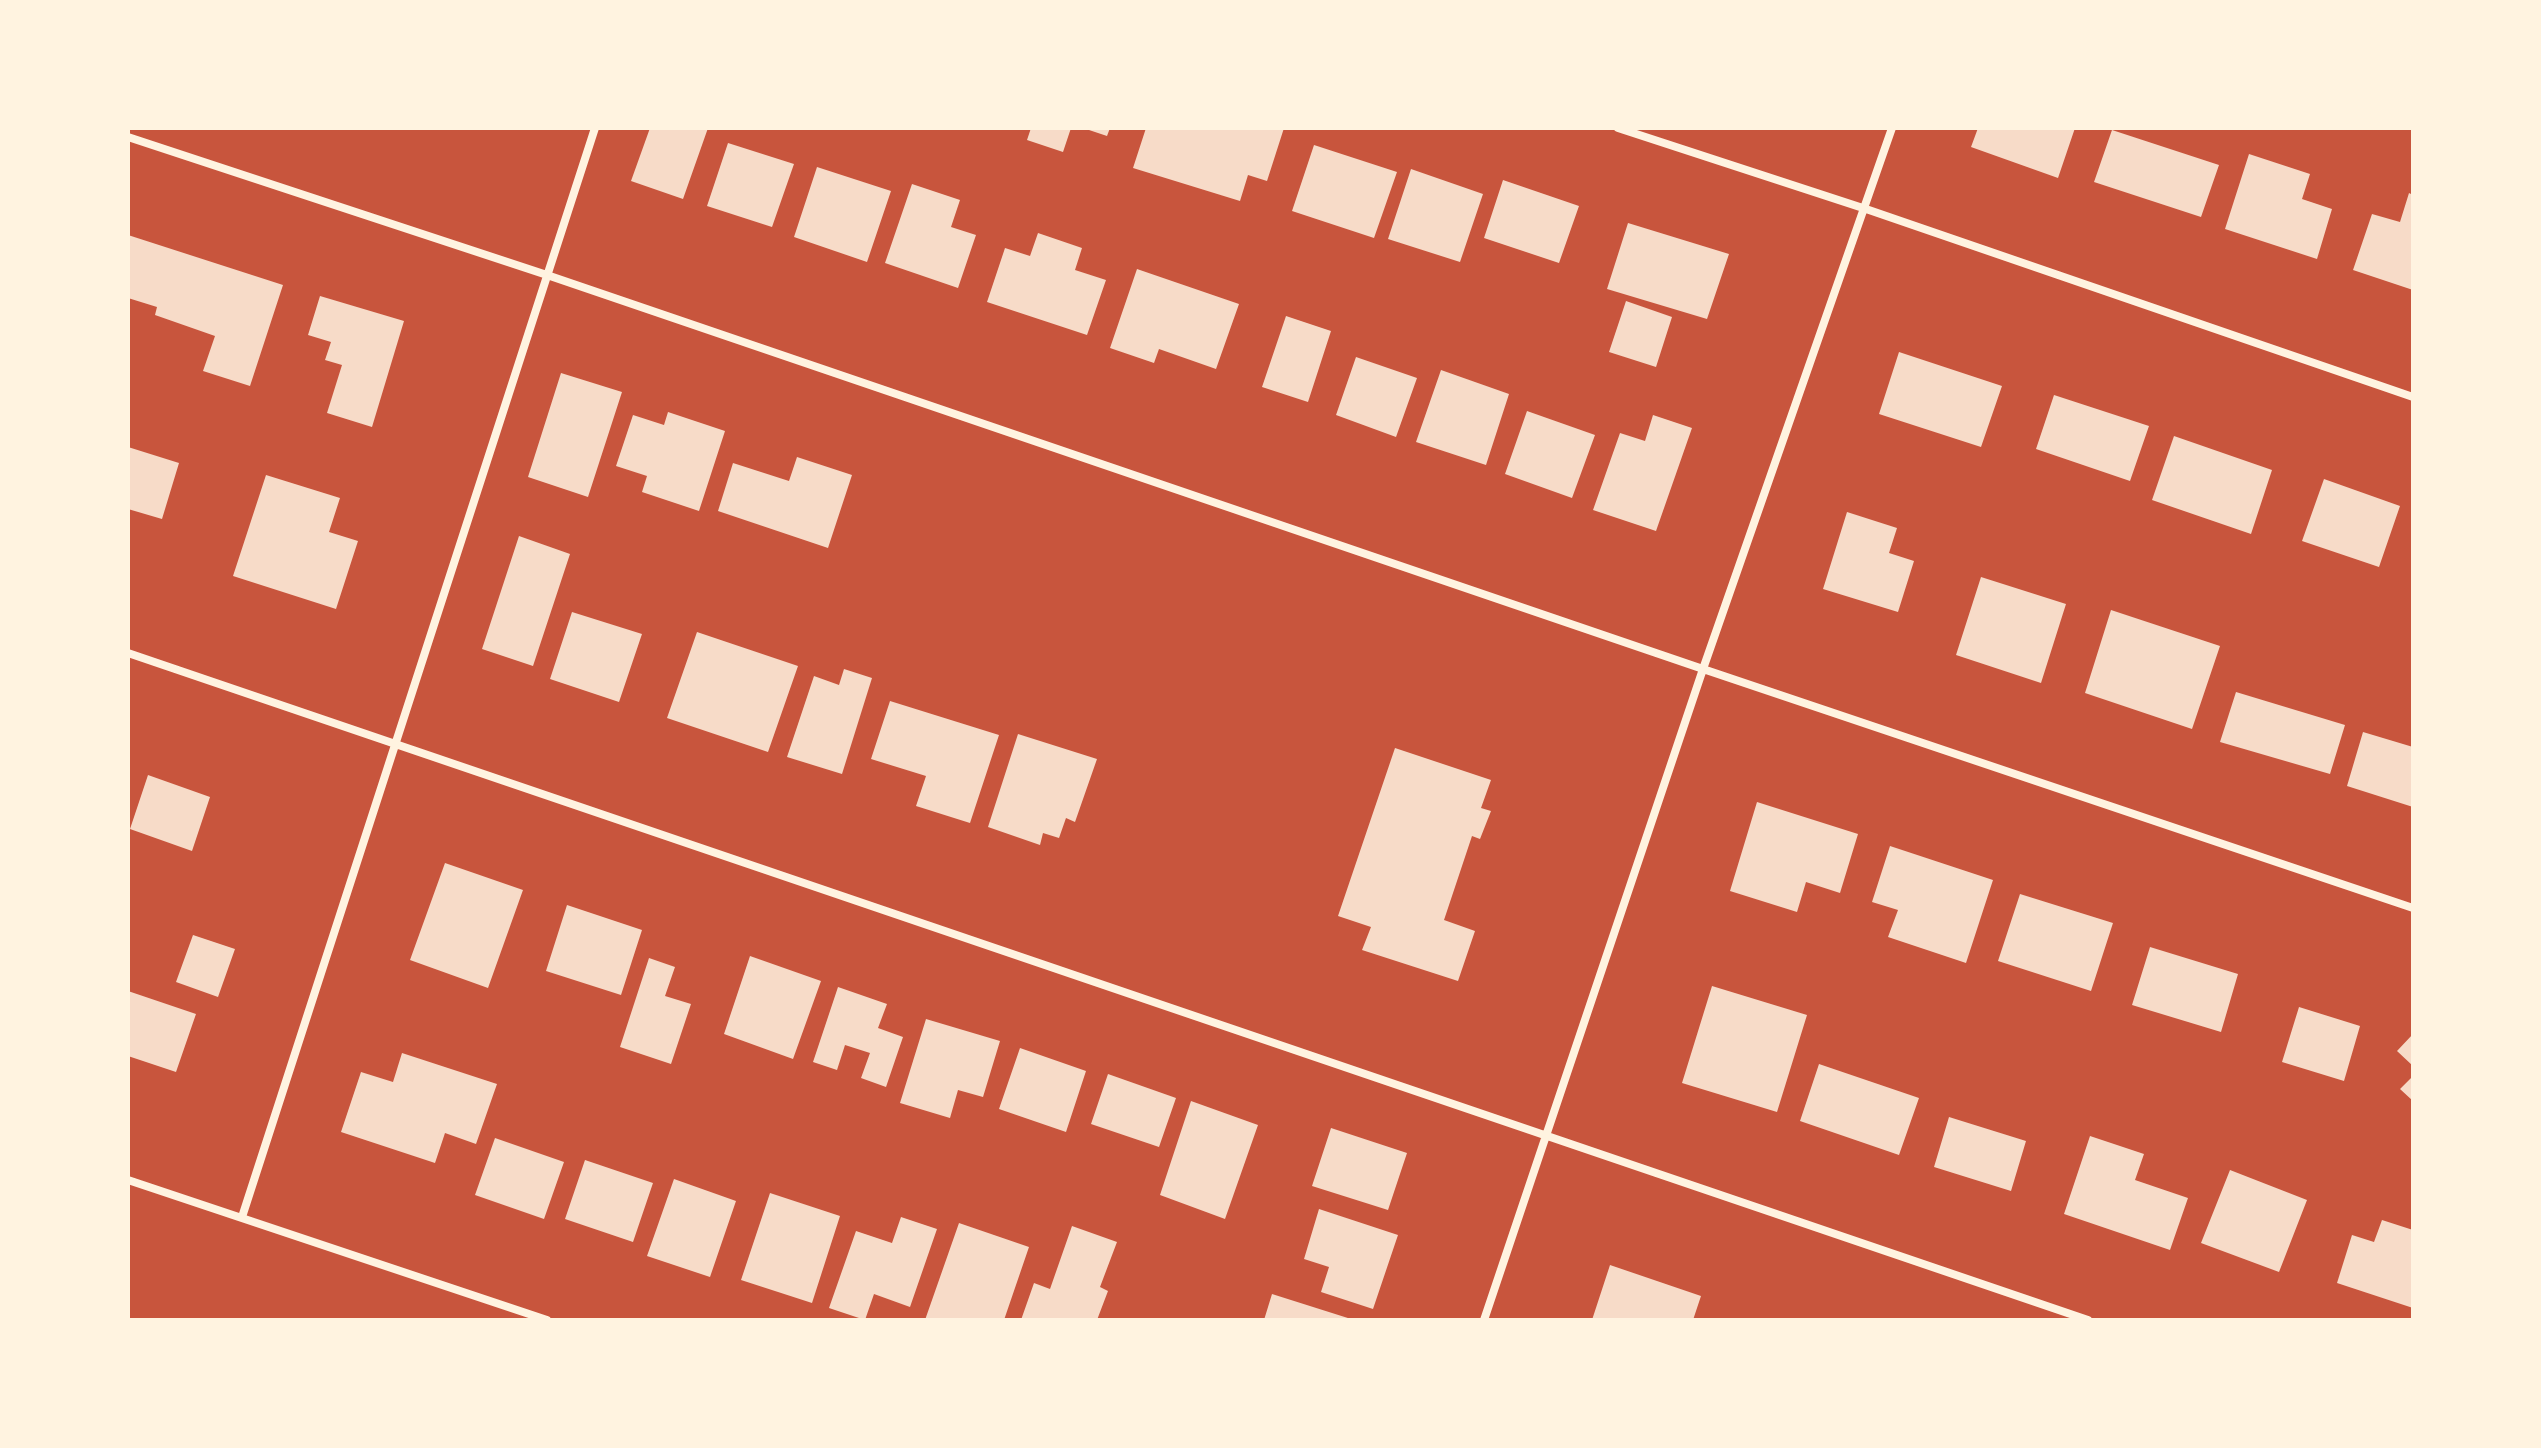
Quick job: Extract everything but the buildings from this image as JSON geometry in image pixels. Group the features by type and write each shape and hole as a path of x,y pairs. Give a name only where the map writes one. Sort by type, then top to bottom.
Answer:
{"street":[{"path":"242,1217 595,128"},
{"path":"1618,128 1866,209 2413,397"},
{"path":"1484,1320 1703,669 1892,128"},
{"path":"128,137 547,275 2413,908"},
{"path":"128,653 2088,1320"},
{"path":"128,1180 547,1320"}]}
